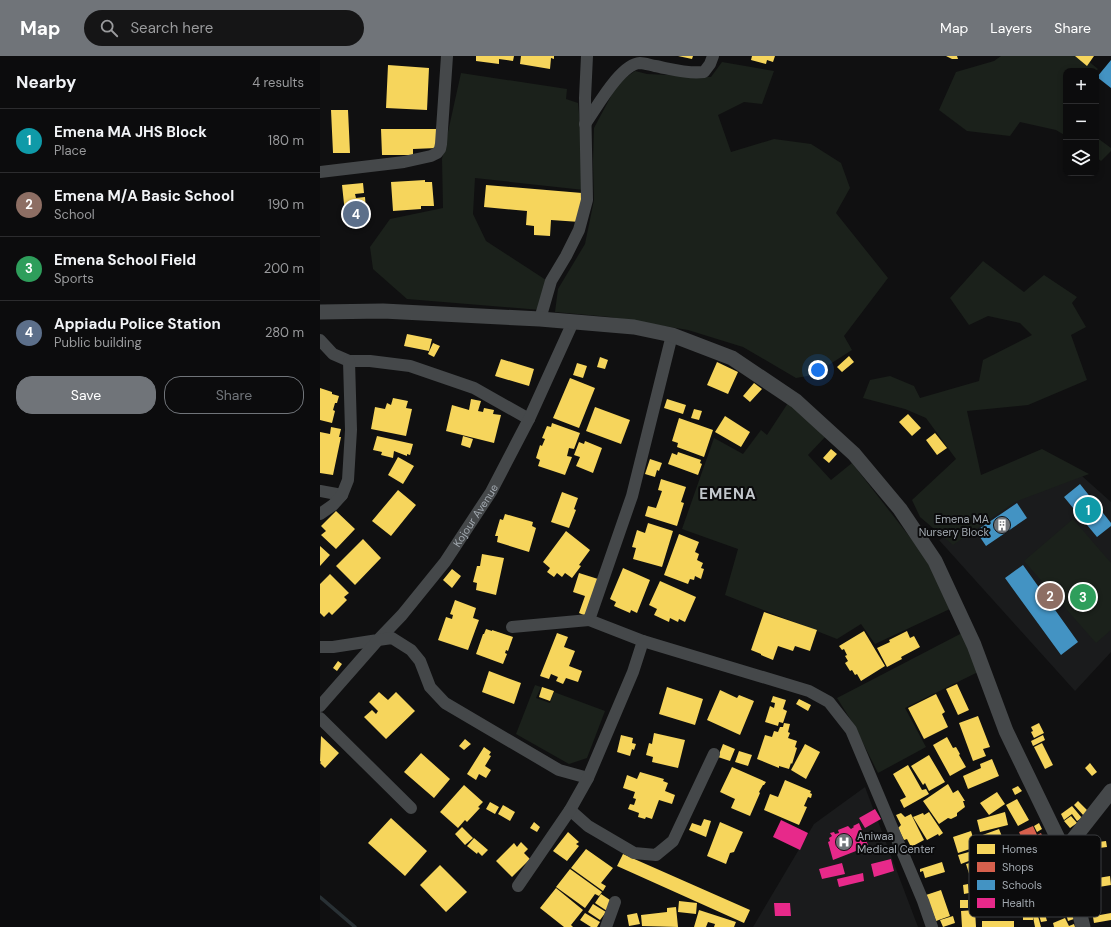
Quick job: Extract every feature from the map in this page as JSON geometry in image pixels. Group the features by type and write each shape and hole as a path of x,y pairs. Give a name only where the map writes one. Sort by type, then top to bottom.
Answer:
{"street":[{"path":"320,172 404,162 431,156 437,153 441,144 447,56"},
{"path":"540,319 552,281 579,230 587,200 585,98 587,56"},
{"path":"585,124 618,77 627,67 639,63 690,72 704,72 710,64 713,56"},
{"path":"320,312 383,311 540,319 634,327 672,335 732,358 796,401 854,454 900,509 935,561 974,644 1006,731 1057,835"},
{"name":"Kojour Avenue","path":"320,706 402,615 445,562 491,492 529,419 573,322"},
{"path":"589,620 632,496 672,335"},
{"path":"320,340 333,354 349,361 370,361 410,366 474,388 529,419"},
{"path":"320,514 333,505 342,495 348,480 351,430 349,361"},
{"path":"320,491 342,495"},
{"path":"512,627 589,620 643,641 809,691 829,702 851,730 923,901 932,927"},
{"path":"320,647 333,647 392,638 411,650 420,661 430,687 445,703 559,770 588,778"},
{"path":"518,886 570,810 588,778 633,672 643,641"},
{"path":"320,718 411,808"},
{"path":"570,810 588,826 634,853 656,855 673,841 714,754"},
{"path":"1076,835 1111,791"},
{"path":"606,927 615,902"},
{"path":"1081,917 1083,927"}],"shaded area":[{"path":"1001,56 1082,56 1097,68 1063,68 1063,134 1056,130 1020,122 1010,136 967,131 939,110 956,72 994,61"},
{"path":"722,62 774,71 762,104 744,102 718,115 731,152 774,139 811,144 841,163 850,188 836,213 888,278 844,336 852,350 813,375 796,378 743,347 688,330 610,317 555,312 558,289 585,244 594,200 594,128 618,83 635,71 647,74 711,77"},
{"path":"461,73 567,89 566,99 578,103 584,190 475,178 473,214 486,241 549,282 541,310 407,299 373,269 370,247 390,219 443,208 442,159"},
{"path":"1099,139 1111,148 1111,151 1101,161 1099,159"},
{"path":"983,261 1024,292 1044,275 1077,297 1072,303 1086,327 1071,335 1087,380 1028,405 967,411 981,475 1042,449 1089,474 1015,502 953,545 920,517 912,500 956,459 926,418 905,409 863,398 870,380 890,376 914,386 920,398 979,381 983,360 1032,335 1020,323 988,316 969,325 950,298"},
{"path":"788,403 826,436 808,455 831,480 852,463 927,559 952,608 875,644 861,624 837,639 725,595 738,549 682,529 714,438 743,454 761,430 767,435"},
{"path":"1073,468 1111,502 1111,652 1075,691 939,540"},
{"path":"1073,519 1111,563 1111,630 1096,643 1024,561"},
{"path":"962,633 978,672 905,708 926,747 878,773 854,725 837,698"},
{"path":"535,685 541,687 536,698 550,703 554,692 605,711 587,758 569,764 516,734"},
{"name":"Aniwaa Medical Center","path":"865,787 918,927 753,927 814,824"}],"building: Homes":[{"path":"476,56 514,56 513,61 499,59 499,64 476,61"},
{"path":"521,56 554,56 554,59 551,58 550,69 520,64"},
{"path":"678,56 693,56 692,59"},
{"path":"752,56 775,56 773,62 767,60 766,64 751,60"},
{"path":"946,56 957,56 958,59 952,59"},
{"path":"1075,56 1094,56 1087,66"},
{"path":"388,65 429,68 427,110 386,108"},
{"path":"331,110 348,110 350,153 333,153"},
{"path":"381,129 437,129 437,148 413,149 413,155 382,155"},
{"path":"425,180 425,182 432,182 434,206 421,206 421,209 393,211 391,182"},
{"path":"363,183 364,193 355,194 356,198 365,197 366,211 345,213 342,185"},
{"path":"486,185 582,193 580,222 551,220 550,236 534,235 534,226 526,225 527,211 484,207"},
{"path":"407,334 432,339 429,351 404,346"},
{"path":"433,343 440,346 434,357 428,354"},
{"path":"849,356 854,362 842,372 837,367"},
{"path":"600,357 608,360 605,369 597,367"},
{"path":"501,359 534,369 529,386 495,376"},
{"path":"717,362 738,372 728,394 707,385"},
{"path":"577,363 587,366 583,378 573,375"},
{"path":"570,378 595,388 579,428 553,418"},
{"path":"754,383 762,389 750,402 743,396"},
{"path":"320,388 339,396 333,410 335,411 332,423 320,420"},
{"path":"393,398 408,401 406,408 412,409 406,436 371,429 375,407 385,409 387,403 391,405"},
{"path":"471,399 481,401 478,411 483,412 484,408 494,410 493,414 501,415 494,443 446,431 452,405 469,410"},
{"path":"667,399 686,405 683,414 664,408"},
{"path":"595,407 630,420 621,444 586,431"},
{"path":"694,409 702,411 699,420 691,418"},
{"path":"908,414 921,428 912,436 899,422"},
{"path":"725,416 750,432 741,447 715,432"},
{"path":"679,418 713,430 704,457 677,447 678,443 672,441"},
{"path":"552,423 580,433 574,449 569,448 567,456 572,457 565,475 538,466 540,460 536,458 540,445 542,446 545,439 542,438 547,426 551,427"},
{"path":"331,427 341,429 339,437 341,437 333,475 320,473 320,432 330,434"},
{"path":"935,433 947,448 937,455 926,440"},
{"path":"377,436 413,444 410,455 407,454 407,456 394,451 393,458 381,455 382,452 373,450"},
{"path":"463,436 473,439 470,448 461,445"},
{"path":"585,441 602,448 593,473 576,466 580,457 574,455 579,442 584,444"},
{"path":"831,449 837,454 829,463 823,458"},
{"path":"678,452 701,460 700,463 702,464 698,475 668,464 672,453 677,455"},
{"path":"398,457 414,466 403,484 388,475"},
{"path":"650,459 662,463 659,471 657,470 655,477 645,474"},
{"path":"661,479 686,487 681,502 684,503 677,526 645,516 648,506 656,508 662,491 658,490"},
{"path":"398,490 416,505 391,536 372,521"},
{"path":"562,492 578,498 574,509 576,510 569,528 551,522"},
{"path":"336,511 355,529 336,549 321,535 326,531 321,526"},
{"path":"505,514 533,522 532,526 536,528 529,552 497,542 498,536 495,536 500,519 503,520"},
{"path":"648,523 673,531 662,567 633,559 636,548 632,547 637,530 645,533"},
{"path":"566,531 590,550 572,578 565,573 562,577 557,573 554,577 547,572 550,568 543,562"},
{"path":"679,534 699,542 695,552 699,554 697,560 703,563 701,568 704,569 701,579 695,576 694,580 690,579 688,584 664,575"},
{"path":"363,539 381,558 355,585 336,566"},
{"path":"320,546 330,555 320,566"},
{"path":"482,554 504,558 496,595 476,590 477,583 473,582 477,566 480,566"},
{"path":"623,568 650,580 637,613 631,610 630,613 614,606 616,602 610,599"},
{"path":"452,569 461,576 452,588 443,580"},
{"path":"579,573 598,579 586,616 579,613 585,596 573,592"},
{"path":"330,574 349,593 344,597 347,600 332,615 329,612 324,617 320,613 320,584"},
{"path":"660,581 696,597 685,622 679,619 678,622 670,618 669,622 654,615 657,609 649,605"},
{"path":"455,600 476,608 473,618 479,620 468,650 438,640 446,617 452,619 453,615 450,614"},
{"path":"764,612 817,630 810,651 795,646 793,651 778,646 773,660 751,650"},
{"path":"486,629 513,637 508,651 506,650 505,653 507,654 503,664 476,654"},
{"path":"864,631 885,666 861,681 857,674 855,675 852,670 850,671 845,663 848,661 845,656 847,655 844,649 842,650 839,646"},
{"path":"907,631 910,638 914,636 920,647 901,657 902,659 887,667 877,648"},
{"path":"557,633 568,637 564,647 575,651 569,666 582,671 578,682 566,678 563,684 556,681 558,677 551,674 549,679 540,676"},
{"path":"338,661 342,664 337,671 333,668"},
{"path":"489,671 521,683 514,704 482,692"},
{"path":"957,684 969,710 958,715 946,689"},
{"path":"542,687 554,691 550,701 539,697"},
{"path":"667,687 703,699 695,725 659,714"},
{"path":"720,690 737,698 739,695 754,701 740,735 707,720"},
{"path":"379,692 388,700 396,692 415,711 386,739 364,717 372,710 376,714 378,711 369,702"},
{"path":"936,694 945,712 942,714 948,727 924,739 908,708"},
{"path":"773,696 786,700 783,709 787,711 783,723 779,722 778,726 765,722 770,706 774,708 775,703 771,702"},
{"path":"799,699 811,705 808,711 796,704"},
{"path":"978,716 990,747 983,749 986,756 973,761 959,723"},
{"path":"784,723 790,724 788,732 790,733 788,738 797,741 795,747 797,748 789,769 779,766 779,768 757,759 765,735 772,737 774,731 778,732 780,727 783,727"},
{"path":"1039,723 1044,733 1034,738 1031,732 1033,731 1031,727"},
{"path":"654,733 685,740 678,768 652,762 653,757 646,755 649,743 652,744"},
{"path":"621,735 633,738 632,743 636,744 634,750 632,749 630,756 617,752"},
{"path":"1043,735 1045,740 1033,746 1031,741"},
{"path":"321,736 339,753 325,768 320,763"},
{"path":"947,737 953,748 956,747 966,767 950,776 933,745"},
{"path":"465,739 471,744 464,750 459,746"},
{"path":"1042,743 1053,765 1045,769 1034,747"},
{"path":"723,744 735,749 730,761 718,757"},
{"path":"805,744 820,752 806,779 791,770"},
{"path":"484,747 491,752 489,755 491,756 485,766 491,770 486,778 479,774 476,780 467,774"},
{"path":"739,751 752,755 748,766 735,762"},
{"path":"421,753 450,779 434,798 404,772"},
{"path":"929,755 945,782 929,791 925,783 923,785 911,766"},
{"path":"992,759 999,776 968,789 963,776 981,768 980,764"},
{"path":"1090,763 1097,772 1092,776 1085,768"},
{"path":"908,765 922,790 926,789 929,794 904,808 900,800 906,797 893,774"},
{"path":"732,767 766,782 759,792 760,793 750,816 731,808 735,799 720,792"},
{"path":"640,772 664,779 663,781 668,783 665,791 675,795 672,804 659,800 652,819 638,817 639,813 628,809 630,804 634,805 636,799 633,798 635,792 623,788 627,775 637,779"},
{"path":"785,780 811,791 810,793 812,794 811,798 808,797 804,806 807,807 799,825 764,810 770,794 778,797"},
{"path":"948,784 953,793 958,790 965,801 963,801 965,807 957,813 957,816 951,819 948,818 939,824 923,801"},
{"path":"464,785 483,802 478,807 480,808 467,822 465,820 458,828 440,812"},
{"path":"1018,786 1022,791 1015,795 1012,789"},
{"path":"997,792 1005,804 989,815 980,803"},
{"path":"1017,799 1029,820 1018,826 1006,805"},
{"path":"1078,801 1089,812 1084,816 1074,805"},
{"path":"490,802 499,807 495,814 486,809"},
{"path":"503,805 515,812 510,821 498,814"},
{"path":"1072,806 1082,818 1077,821 1072,814 1064,820 1061,814"},
{"path":"929,812 943,833 927,840 913,817 923,813 924,815"},
{"path":"1005,812 1008,825 980,832 977,820"},
{"path":"901,813 905,817 911,814 924,840 911,847 907,839 904,840 898,828 901,825 896,815"},
{"path":"1071,816 1077,823 1070,828 1064,821"},
{"path":"391,818 427,851 405,876 368,843"},
{"path":"704,819 711,821 706,837 689,830 692,823 701,826"},
{"path":"534,822 540,827 537,832 530,828"},
{"path":"720,822 743,832 734,852 730,853 726,864 707,856"},
{"path":"1039,823 1042,829 1037,832 1034,826"},
{"path":"462,827 473,838 465,845 455,834"},
{"path":"999,829 1001,835 982,835"},
{"path":"971,831 972,835 969,835 969,849 958,853 953,837"},
{"path":"568,832 579,842 576,844 579,846 567,861 553,851"},
{"path":"474,838 488,850 482,856 467,846"},
{"path":"1106,841 1107,847 1101,848 1101,842"},
{"path":"521,842 528,849 524,853 530,859 512,877 496,861 514,843 517,847"},
{"path":"586,849 613,868 601,883 606,886 603,891 571,868"},
{"path":"969,852 969,861 961,864 958,855"},
{"path":"623,854 750,910 744,923 617,866"},
{"path":"942,862 945,872 925,878 923,871 920,872 920,869"},
{"path":"969,863 969,874 966,864"},
{"path":"440,865 467,892 446,912 420,885"},
{"path":"570,869 602,892 599,896 595,894 585,908 556,887"},
{"path":"1110,876 1111,885 1101,887 1101,878"},
{"path":"968,884 969,893 964,894 963,885"},
{"path":"556,888 583,910 571,925 573,927 564,927 540,908"},
{"path":"941,890 950,916 936,921 926,895"},
{"path":"601,894 613,902 607,911 595,903"},
{"path":"960,900 968,900 968,908 960,908"},
{"path":"679,901 697,903 696,914 678,912"},
{"path":"593,904 606,912 600,920 588,912"},
{"path":"676,907 678,927 642,926 641,915 667,912 667,908"},
{"path":"699,910 736,922 734,927 714,927 715,924 708,922 706,927 694,927"},
{"path":"969,910 969,917 975,917 976,927 962,927 961,911"},
{"path":"585,913 600,922 597,927 591,927 580,920"},
{"path":"637,913 640,924 629,926 627,915"},
{"path":"1111,913 1111,920 1094,923 1093,917 1101,917 1101,915"},
{"path":"953,916 955,923 943,927 940,920"},
{"path":"1023,917 1033,917 1033,920 1023,920"},
{"path":"1033,917 1038,917 1041,927 1035,927"},
{"path":"1040,917 1046,917 1047,921 1041,922"},
{"path":"1067,917 1074,917 1074,919 1068,921"},
{"path":"1065,918 1069,926 1074,924 1075,927 1054,927 1053,923"},
{"path":"982,921 1014,921 1014,927 982,927"}],"building: Shops":[{"path":"1033,826 1037,835 1020,835 1019,832"}],"building: Schools":[{"path":"1111,60 1111,88 1099,79 1099,75"},
{"path":"1080,484 1111,523 1111,526 1097,537 1064,497"},
{"name":"Emena MA Nursery Block","path":"1017,503 1027,518 986,546 976,531"},
{"path":"1023,565 1078,642 1061,655 1005,578"}],"building: Health":[{"path":"875,809 881,819 865,828 859,818"},
{"path":"781,820 808,833 800,850 773,837"},
{"path":"859,823 868,845 833,860 828,842 830,841 829,838 832,836 830,833 839,833 838,830 848,826 851,829"},
{"path":"891,859 894,871 874,877 871,864"},
{"path":"842,863 845,874 822,879 819,869"},
{"path":"863,873 864,881 839,887 837,879"},
{"path":"774,903 790,903 791,916 775,916"}],"waterway":[{"path":"320,897 355,927"}],"place":[{"name":"Appiadu Police Station","path":"356,214"},
{"name":"Emena MA JHS Block","path":"1088,510"},
{"name":"Emena MA Nursery Block","path":"1002,525"},
{"name":"Emena M/A Basic School","path":"1050,596"},
{"name":"Emena School Field","path":"1083,597"},
{"name":"Aniwaa Medical Center","path":"844,842"}],"district":[{"name":"EMENA","path":"728,494"}]}
